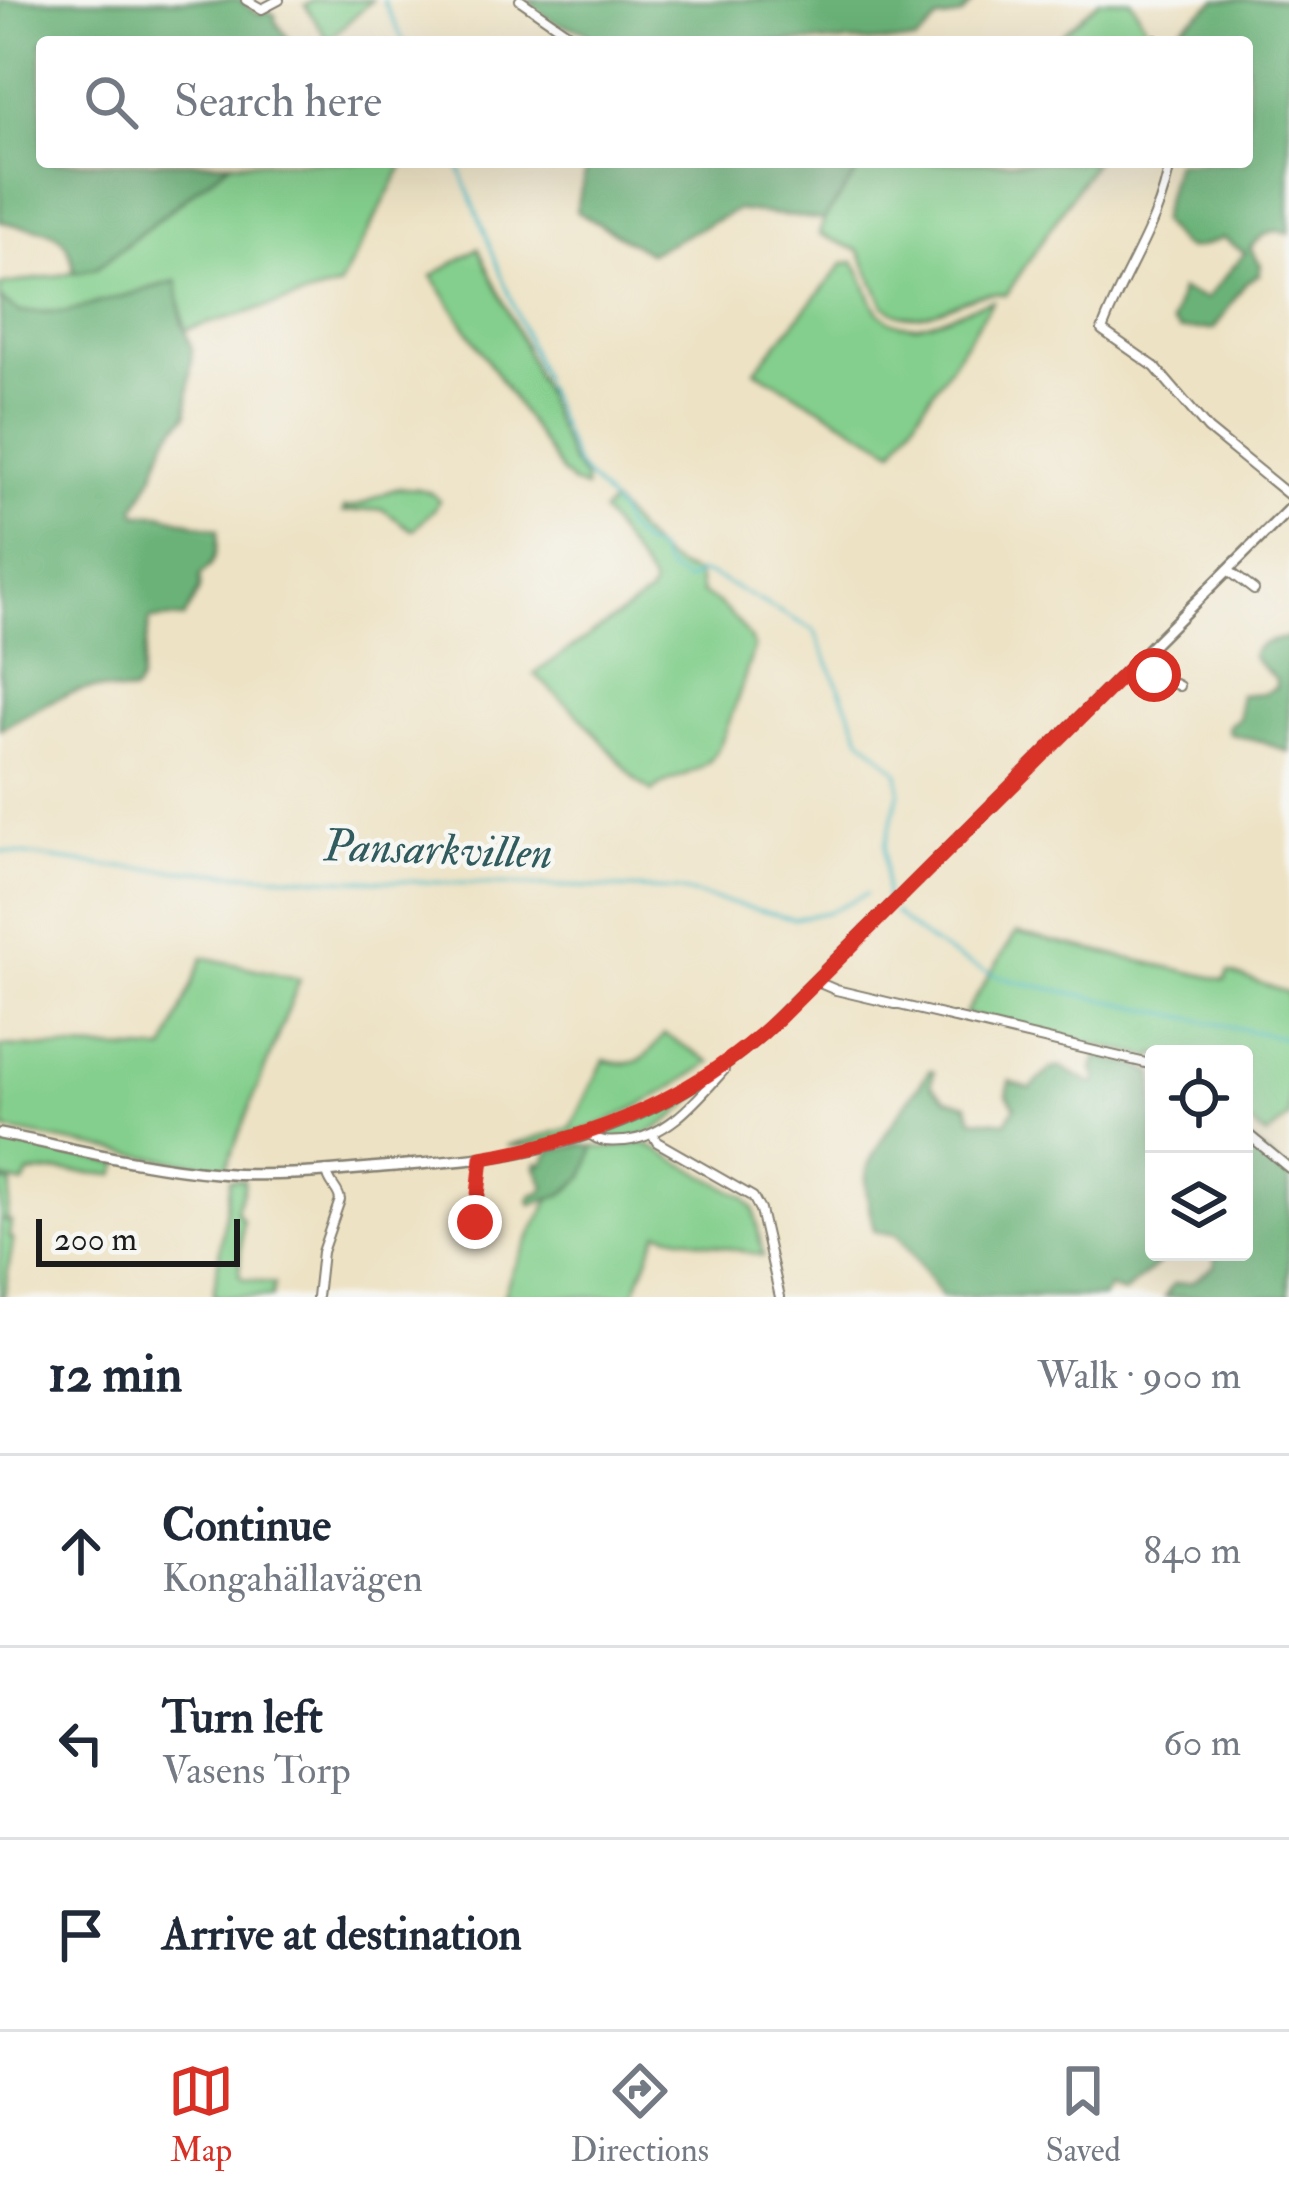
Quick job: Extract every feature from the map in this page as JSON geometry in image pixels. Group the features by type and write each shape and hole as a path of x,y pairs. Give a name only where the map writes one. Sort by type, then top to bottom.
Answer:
{"street":[{"path":"246,0 262,9 279,0"},
{"path":"520,0 572,36"},
{"path":"1169,168 1158,213 1102,330 1154,367 1219,440 1289,495"},
{"path":"0,1134 216,1173 327,1172 482,1158 535,1148 589,1133 661,1103 723,1066 770,1027 1289,509"},
{"path":"1228,570 1254,590"},
{"path":"1134,664 1179,686"},
{"path":"815,981 836,990 1145,1063"},
{"path":"589,1133 593,1139 619,1142 652,1135 693,1103 723,1066"},
{"path":"652,1135 753,1197 780,1297"},
{"path":"1253,1138 1289,1168"},
{"path":"476,1226 482,1158"},
{"path":"317,1297 322,1252 340,1200 327,1172"}],"green space":[{"path":"0,0 239,0 259,14 275,15 286,36 36,36 36,168 223,168 95,269 74,273 66,244 58,237 0,221"},
{"path":"315,0 372,0 332,36 325,36 305,5"},
{"path":"528,0 975,0 961,16 938,20 922,36 589,36 548,18"},
{"path":"1100,0 1131,0 1150,33 1144,36 1060,36"},
{"path":"1217,0 1289,0 1289,233 1267,233 1250,248 1261,265 1259,275 1246,282 1214,329 1180,330 1172,323 1180,290 1206,299 1245,253 1223,238 1187,248 1160,221 1173,168 1253,168 1253,36 1168,36"},
{"path":"223,168 402,168 339,287 185,330 176,281 66,312 20,312 0,299 0,285 96,269"},
{"path":"584,168 860,168 824,220 737,210 649,253 576,211"},
{"path":"860,168 1090,168 1006,295 974,297 929,314 899,314 884,305 859,251 819,234"},
{"path":"478,248 572,463 585,479 585,488 562,473 432,276"},
{"path":"854,262 877,309 894,322 937,321 993,301 894,450 755,370 844,263"},
{"path":"177,281 182,323 192,349 187,415 167,437 135,508 137,514 160,514 218,530 215,556 200,575 200,589 184,618 150,619 135,691 94,688 76,692 0,729 0,299 20,312 66,312"},
{"path":"399,488 426,491 439,500 415,529 382,509 343,512 344,508"},
{"path":"612,503 659,554 697,574 702,593 732,616 754,647 712,758 652,792 534,674 649,595 651,581 602,512"},
{"path":"1289,637 1289,752 1229,733 1228,726 1239,718 1240,695 1276,687 1276,680 1252,657 1254,652 1267,642"},
{"path":"1016,933 1225,980 1229,972 1289,993 1289,1117 1267,1136 1253,1125 1253,1045 1145,1045 1145,1056 965,1014"},
{"path":"203,957 300,979 226,1168 5,1130 0,1046 165,1051"},
{"path":"664,1034 711,1062 613,1119 558,1139 506,1146 571,1128 604,1060 639,1060"},
{"path":"1097,1056 1145,1070 1145,1261 1160,1262 1124,1293 1109,1288 1104,1297 942,1297 897,1235 874,1231 866,1178 885,1134 930,1070 934,1072 931,1085 947,1099 967,1104 973,1119 1006,1122 1015,1107 1007,1095 1010,1081 1030,1089 1051,1069 1061,1067 1092,1084 1097,1081 1093,1069"},
{"path":"715,1078 666,1123 623,1139 598,1135 654,1112"},
{"path":"0,1141 120,1164 115,1175 29,1174 24,1184 0,1178"},
{"path":"644,1143 744,1197 754,1209 763,1256 658,1232 633,1297 503,1297 550,1199 580,1179 594,1147"},
{"path":"1253,1144 1289,1173 1289,1297 1165,1297 1173,1284 1192,1282 1215,1261 1253,1261"},
{"path":"594,1147 584,1177 560,1196 531,1205 532,1195 545,1187 537,1163 543,1164 550,1151"},
{"path":"230,1179 244,1180 236,1211 243,1220 239,1275 274,1284 272,1297 213,1297"},
{"path":"0,1181 12,1184 4,1221 11,1222 9,1237 13,1240 4,1297 0,1297"}],"waterway":[{"path":"383,0 401,36"},
{"path":"459,168 576,464 619,512 625,528 656,550 667,569 687,581 700,573 713,576 814,630 861,737 898,772 900,791 885,846 886,902"},
{"name":"Pansarkvillen","path":"0,851 114,867 678,890 793,919 828,912 866,894"},
{"path":"894,912 948,952 1010,980 1289,1039"}],"route":[{"path":"475,1222 482,1158 555,1144 617,1123 677,1095 723,1066 780,1017 1134,664 1154,675"}]}
